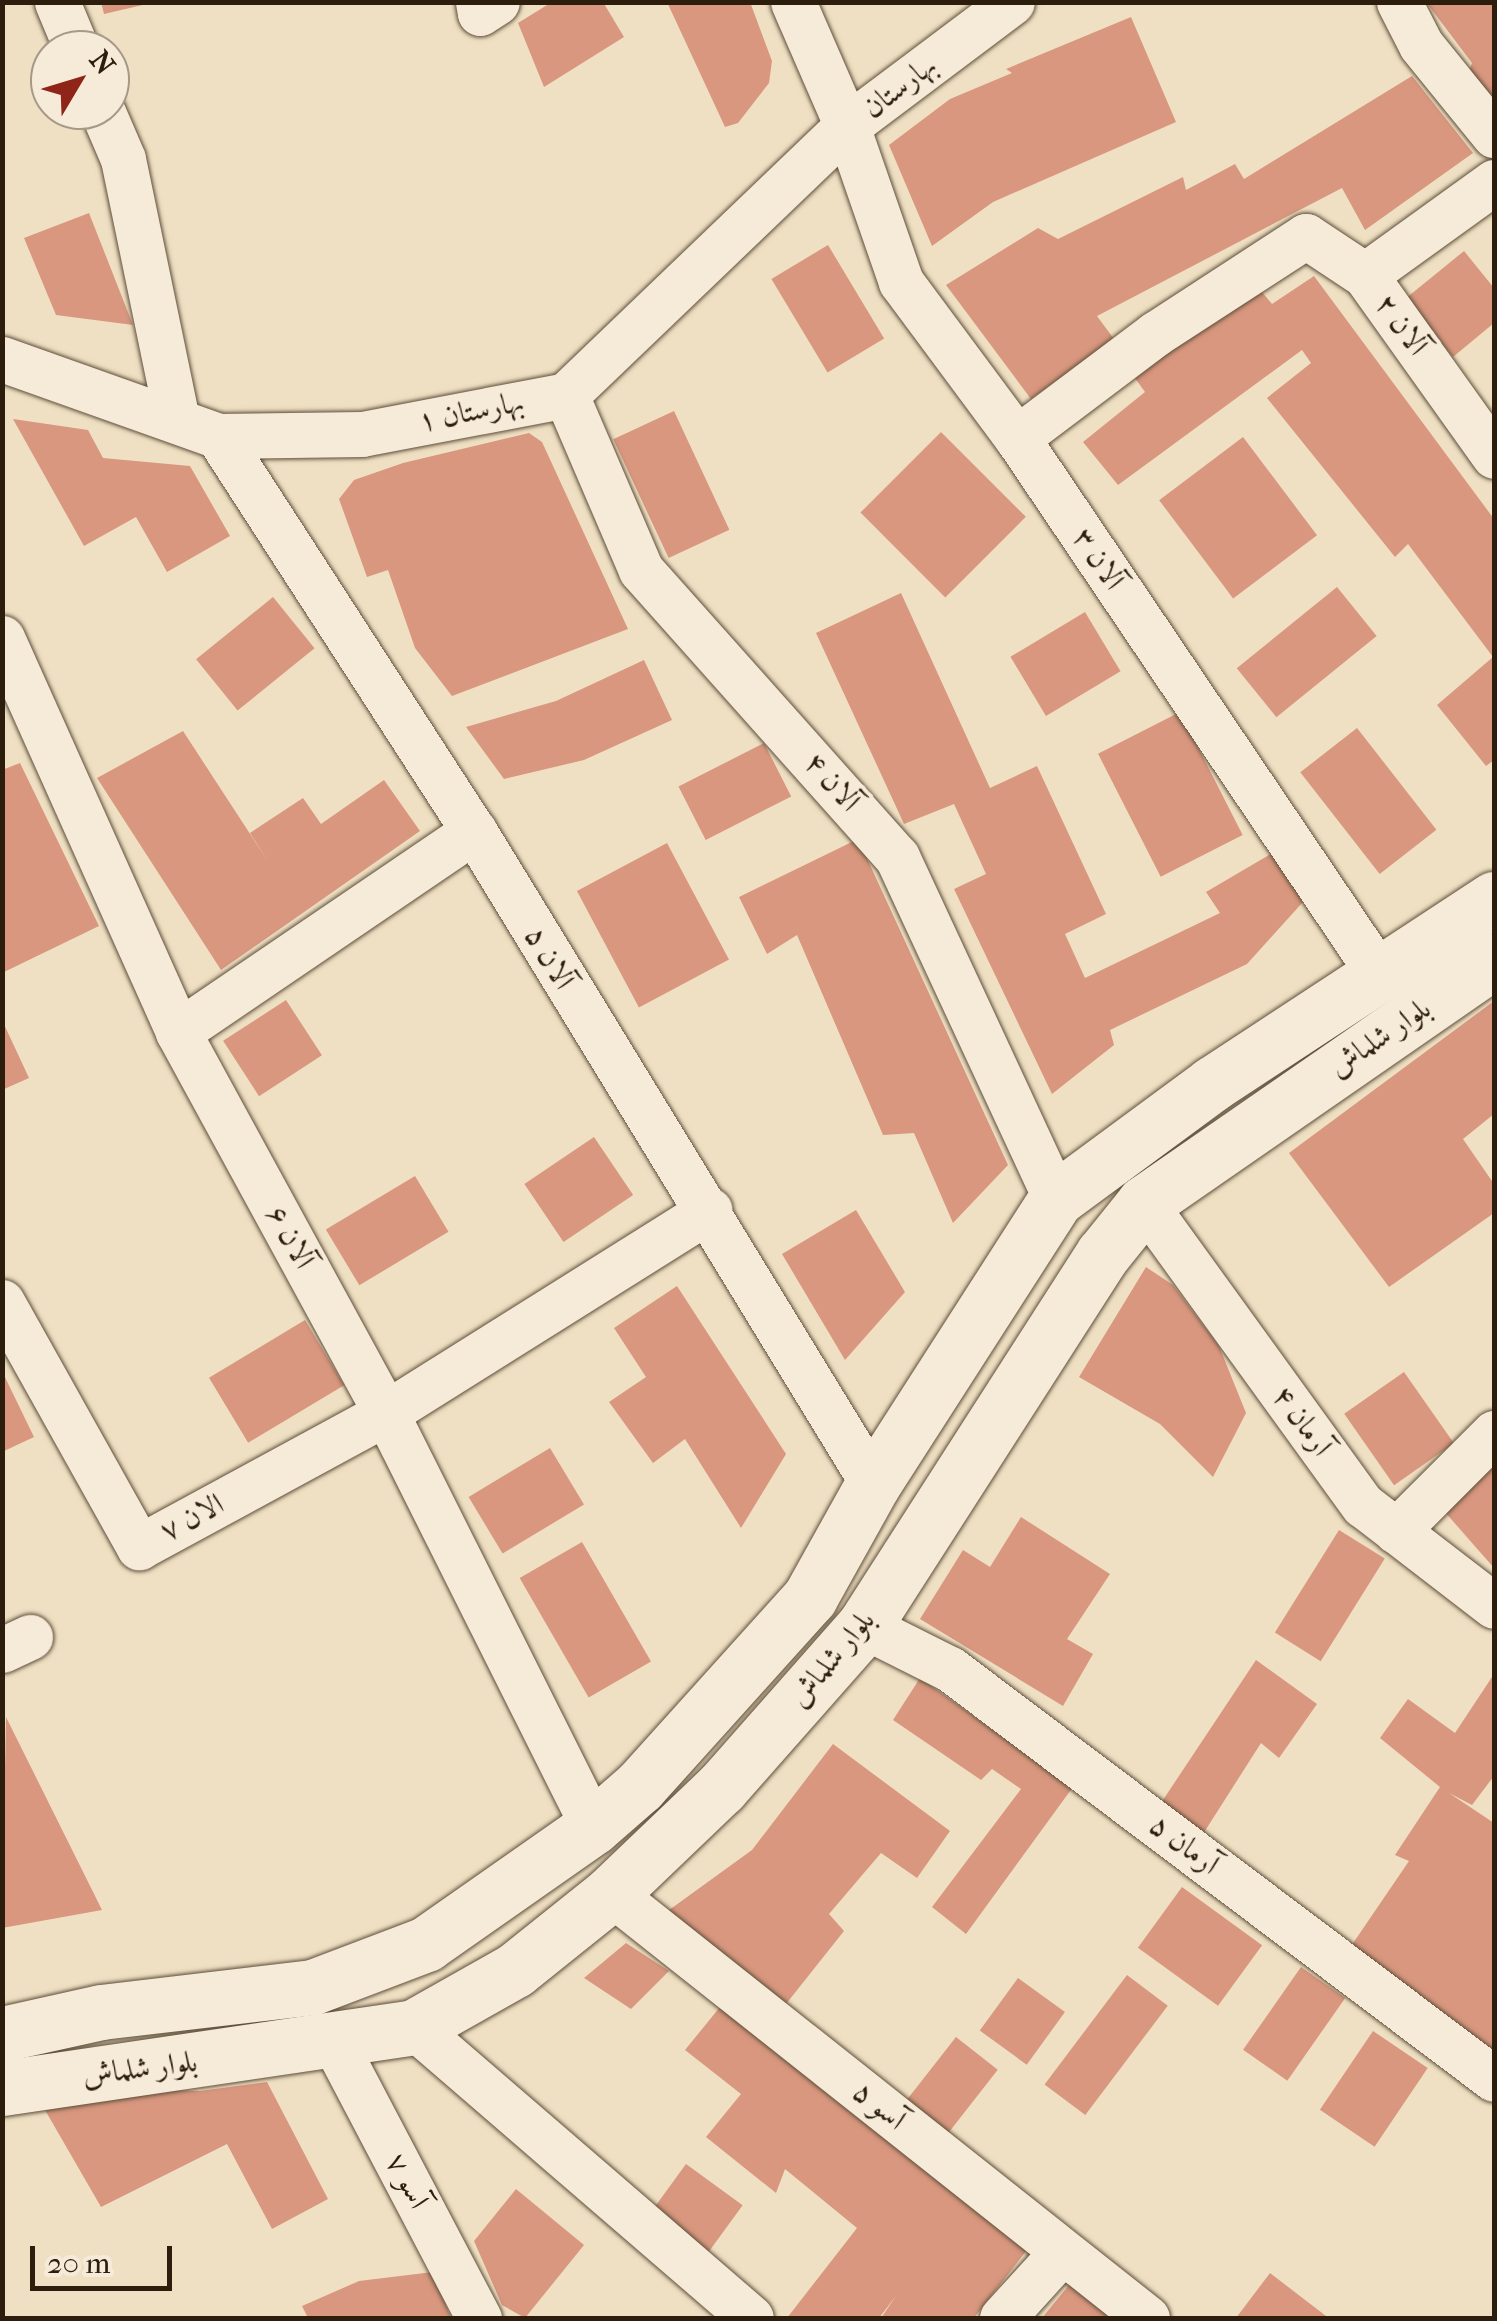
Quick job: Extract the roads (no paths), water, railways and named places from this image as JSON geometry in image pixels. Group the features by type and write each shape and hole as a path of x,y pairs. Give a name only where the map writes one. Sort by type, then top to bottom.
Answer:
{"main road":[{"name":"بلوار شلماش","path":"2,2034 102,2012 313,1987 426,1944 593,1827 640,1786 810,1596 874,1484 1056,1199 1212,1084 1381,978 1494,899"},
{"name":"بلوار شلماش","path":"2,2088 335,2044 414,2027 515,1970 612,1892 721,1788 864,1626 1103,1254 1144,1203 1494,961"}],"street":[{"path":"57,2 69,30"},
{"path":"478,2 480,13 498,2"},
{"name":"بهارستان","path":"793,2 847,126 1012,2"},
{"path":"1399,2 1421,44 1494,135"},
{"name":"بهارستان ۱","path":"2,359 218,436 362,434 566,395 847,126"},
{"name":"آلان ۳","path":"847,126 901,282 1017,438 1381,978"},
{"path":"111,130 123,159 177,420"},
{"name":"آلان ۲","path":"1494,182 1365,276 1494,456"},
{"path":"1017,438 1155,334 1306,236 1365,276"},
{"name":"آلان ۴","path":"566,395 641,570 897,857 1056,1199"},
{"name":"آلان ۵","path":"218,436 474,831 710,1210 874,1484"},
{"name":"آلان ۶","path":"2,638 178,1032 386,1413 593,1827"},
{"path":"178,1032 474,831"},
{"name":"آرمان ۴","path":"1144,1203 1363,1505 1494,1606"},
{"path":"386,1413 710,1210"},
{"name":"الان ۷","path":"2,1302 138,1546 386,1413"},
{"path":"1396,1531 1494,1433"},
{"name":"آرمان ۵","path":"864,1626 950,1669 1494,2079"},
{"name":"آسو ۵","path":"612,1892 1147,2318"},
{"path":"414,2027 752,2318"},
{"name":"آسو ۷","path":"335,2044 479,2318"},
{"path":"1002,2318 1062,2252"}]}
